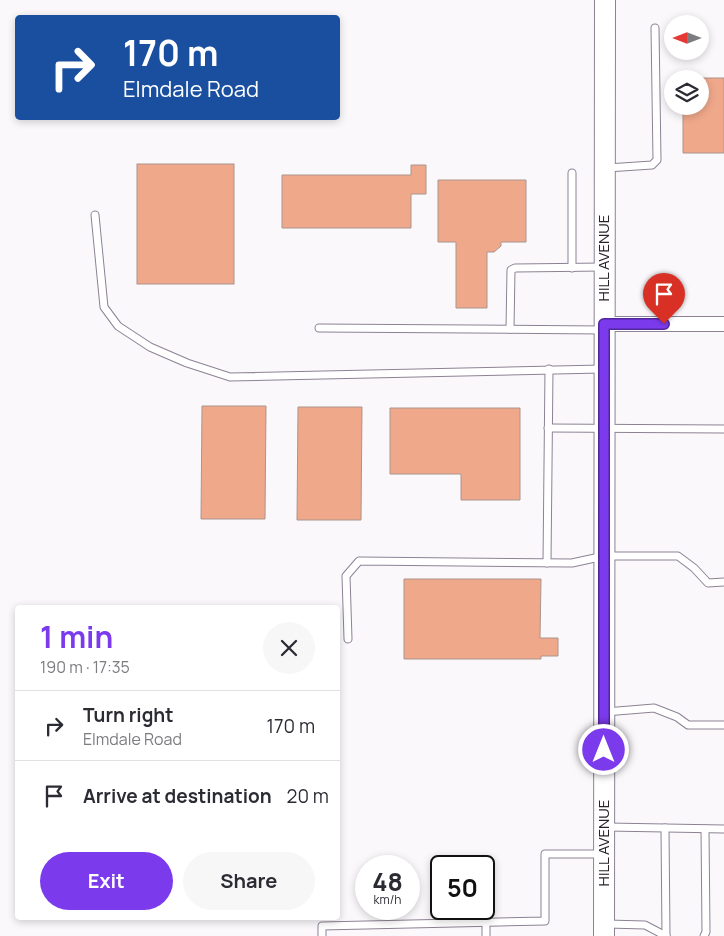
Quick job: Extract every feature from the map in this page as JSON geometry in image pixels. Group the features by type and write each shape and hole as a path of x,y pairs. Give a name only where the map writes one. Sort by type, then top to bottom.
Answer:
{"main road":[{"name":"HILL AVENUE","path":"604,930 605,0"}],"street":[{"path":"604,327 724,324"}],"lane":[{"path":"604,168 652,165 657,160 655,28"},
{"path":"572,174 572,268"},
{"path":"95,215 104,307 118,326 150,347 187,363 230,376 604,369"},
{"path":"510,329 511,270 515,268 604,267"},
{"path":"319,328 510,329 604,327"},
{"path":"547,563 549,369"},
{"path":"548,428 724,429"},
{"path":"348,638 346,576 358,561 572,563 604,556 678,556 708,583 724,582"},
{"path":"604,712 654,708 676,717 688,725 724,725"},
{"path":"604,827 724,829"},
{"path":"604,930 645,925 666,936 664,828"},
{"path":"704,936 706,932 705,828"},
{"path":"322,936 322,926 545,921 545,854 604,854"},
{"path":"486,922 486,936"}],"building":[{"path":"709,78 724,78 724,153 683,153 683,115 709,115"},
{"path":"137,164 234,164 234,284 137,284"},
{"path":"411,165 426,165 426,194 411,194 411,228 282,228 282,175 411,175"},
{"path":"438,180 526,180 526,242 501,242 501,246 494,252 487,252 487,308 456,308 456,242 438,242"},
{"path":"202,406 266,406 265,519 201,519"},
{"path":"298,407 362,407 361,520 297,520"},
{"path":"390,408 520,408 520,500 461,500 461,474 390,474"},
{"path":"404,579 541,579 540,638 558,638 558,656 541,656 541,659 404,659"}],"route":[{"path":"604,750 604,324 664,324"}]}
